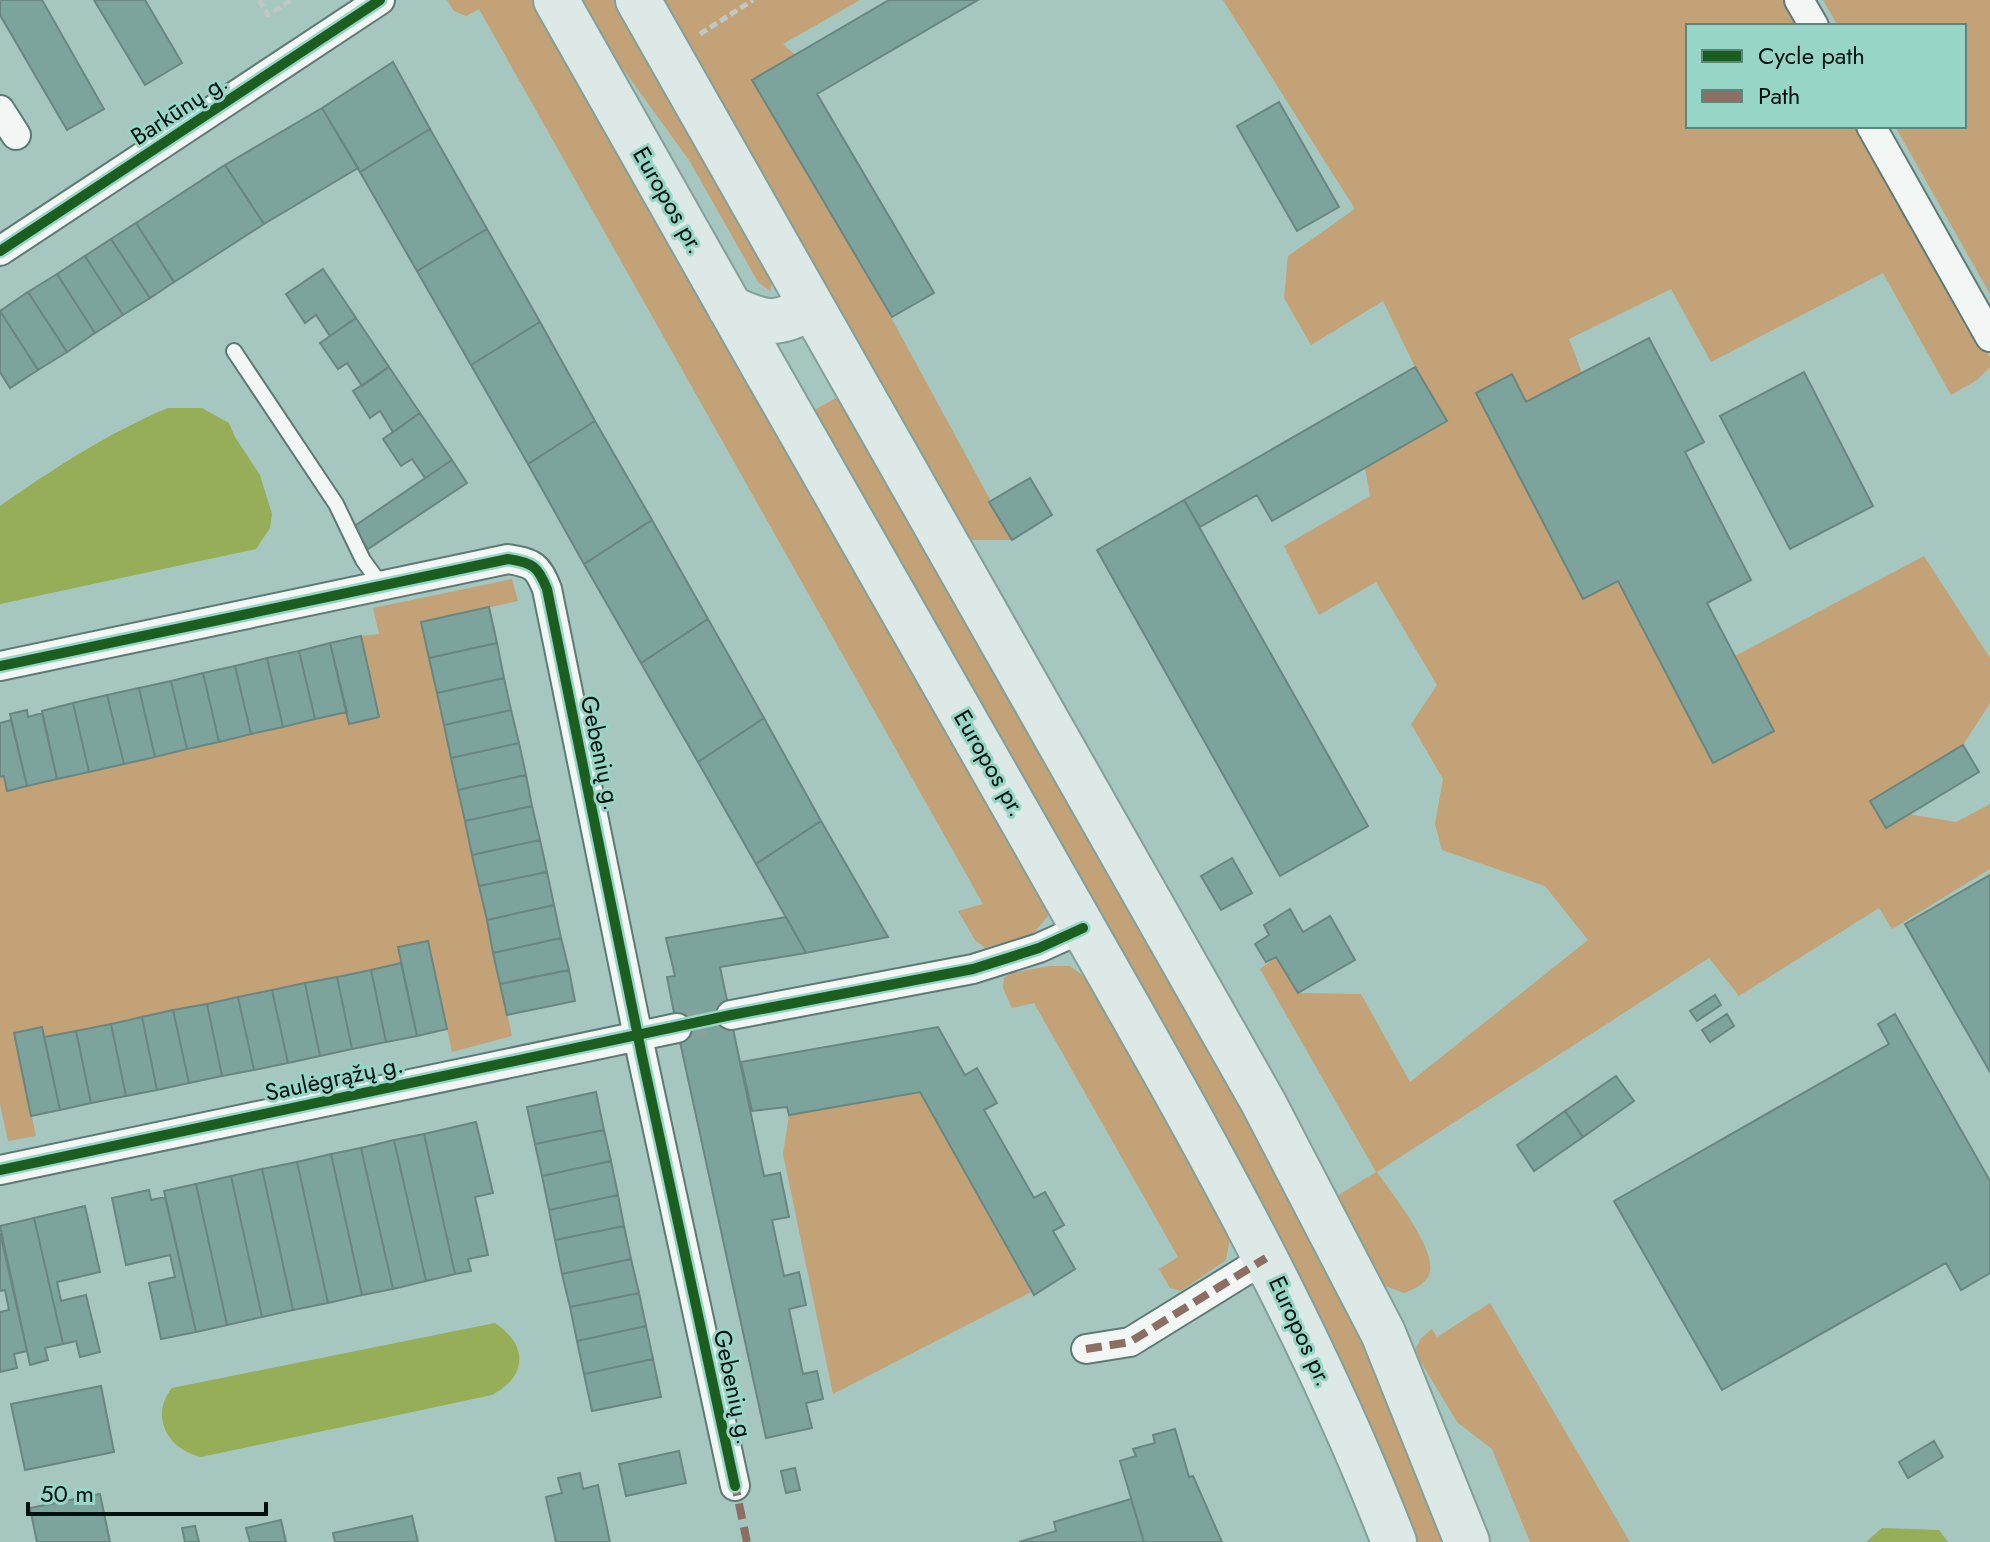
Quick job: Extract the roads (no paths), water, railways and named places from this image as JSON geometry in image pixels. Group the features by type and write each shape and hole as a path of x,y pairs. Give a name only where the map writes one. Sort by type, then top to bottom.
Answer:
{"main road":[{"name":"Europos pr.","path":"556,0 1083,928 1266,1258 1340,1413 1394,1542"},
{"path":"638,0 1290,1153 1383,1333 1467,1542"},
{"path":"730,308 756,320 785,321 812,307"}],"street":[{"name":"Barkūnų g.","path":"0,251 380,0"},
{"path":"1799,0 1813,24"},
{"path":"0,110 16,135"},
{"path":"1872,128 1990,337"},
{"name":"Gebenių g.","path":"0,666 508,559 527,562 540,571 547,589 638,1035 735,1486"},
{"path":"731,1015 973,969 1039,948 1083,928"},
{"name":"Saulėgrąžų g.","path":"0,1170 677,1028"},
{"path":"1086,1349 1130,1342 1266,1258"}],"lane":[{"path":"234,351 336,504 363,560 382,586"}],"tunnel":[{"path":"677,1028 731,1015"}]}
